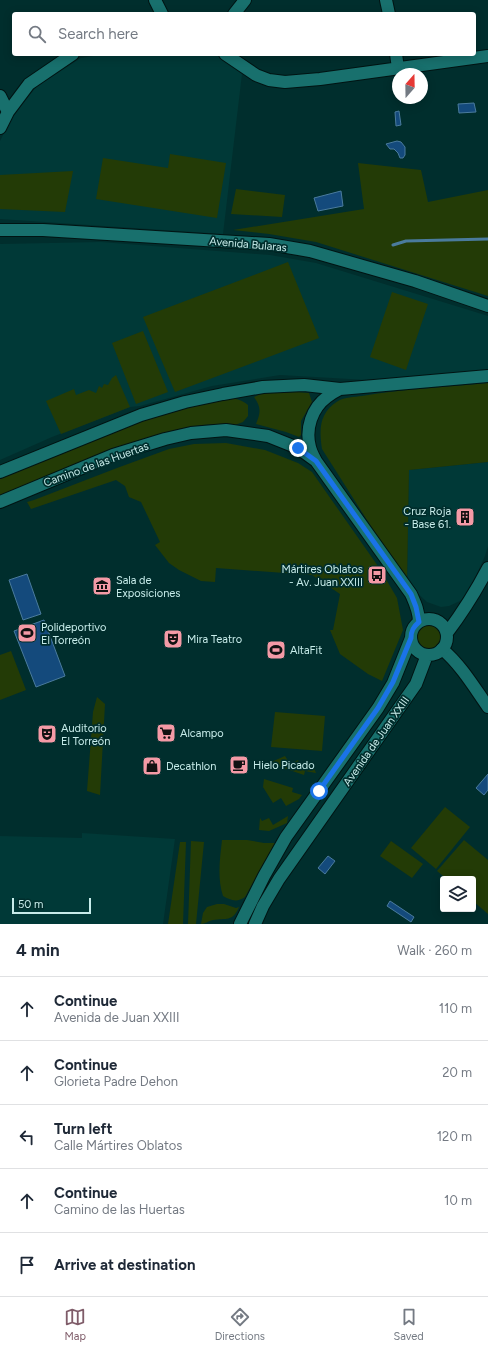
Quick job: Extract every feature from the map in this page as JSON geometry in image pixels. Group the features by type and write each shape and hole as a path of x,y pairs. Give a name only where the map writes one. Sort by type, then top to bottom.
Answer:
{"main road":[{"path":"155,0 161,12"},
{"path":"236,12 245,0"},
{"path":"386,0 389,12"},
{"path":"0,128 8,112 29,84 70,56"},
{"path":"229,56 256,75 269,80 285,82 320,79 392,69"},
{"path":"396,56 398,68 488,56"},
{"path":"0,96 8,112"},
{"name":"Avenida Bularas","path":"1,230 43,230 269,244 335,257 416,281 488,306"},
{"path":"0,472 141,415 184,402 263,387 304,385 340,389 488,376"},
{"path":"340,389 326,397 317,406 311,419 308,433 310,448 316,461 411,594 416,607 419,622"},
{"name":"Camino de las Huertas","path":"0,502 113,455 190,433 226,430 268,436 298,448 316,461"},
{"path":"446,634 479,586 488,568"},
{"path":"424,619 436,620 445,628 446,634 445,645 437,653 427,655 420,653 412,644 411,632 414,626 424,619"},
{"name":"Avenida de Juan XXIII","path":"240,924 264,876 286,838 378,708 393,682 411,638"},
{"path":"442,649 463,670 488,707"},
{"name":"Avenida de Juan XXIII","path":"254,924 279,879 416,684 427,655"}],"shaded area":[{"path":"93,56 219,56 242,74 223,234 0,219 0,141 12,117 37,86 81,58"},
{"path":"101,242 270,255 316,263 488,316 488,371 367,380 280,375 212,386 140,406 130,407 52,437 0,460 0,244"},
{"path":"488,462 488,546 485,556 466,597 449,606 441,607 427,602 407,583 409,470"},
{"path":"82,833 175,839 163,924 0,924 0,836 82,838"}],"green space":[{"path":"170,154 226,163 217,218 96,199 103,158 168,168"},
{"path":"358,163 421,170 428,202 488,190 488,296 316,242 233,230 364,209"},
{"path":"73,171 65,212 0,209 0,175"},
{"path":"236,189 285,195 282,217 231,214"},
{"path":"288,262 319,338 175,392 143,317"},
{"path":"392,292 428,304 406,370 370,357"},
{"path":"143,331 168,392 136,404 112,343"},
{"path":"116,375 130,407 61,434 46,401 74,389 76,395 89,390 96,393 99,386 102,388 104,384 108,385 112,378"},
{"path":"488,383 488,462 409,470 407,583 322,449 321,428 324,416 327,411 338,401 346,398 409,390"},
{"path":"263,393 309,393 312,402 301,421 301,435 299,437 256,424 260,410 254,397"},
{"path":"229,398 239,400 248,405 248,416 243,422 235,425 202,425 179,429 133,443 0,496 0,478 146,420 209,402"},
{"path":"226,443 265,450 298,463 312,472 380,569 397,598 403,630 382,681 368,674 340,654 330,630 333,630 340,594 312,575 216,568 215,582 201,581 169,563 155,545 160,542 141,502 129,497 125,486 116,480 31,509 27,502 169,449 194,444"},
{"path":"429,622 439,627 444,637 439,647 429,652 419,647 414,637 419,627"},
{"path":"11,651 26,690 0,700 0,655"},
{"path":"97,697 105,704 100,795 87,791 93,712"},
{"path":"275,712 325,716 322,751 271,747"},
{"path":"285,756 290,764 298,760 302,768 312,763 316,773 305,771 304,775 269,763"},
{"path":"264,779 293,788 292,792 302,795 299,799 286,806 281,798 273,803 263,787"},
{"path":"445,807 470,827 436,869 411,848"},
{"path":"288,816 287,823 269,831 259,830 260,818 262,821 269,818 273,825"},
{"path":"222,840 247,840 275,843 245,897 239,900 231,900 223,896 221,889 220,861"},
{"path":"464,840 488,860 488,914 476,904 476,876 443,876 437,871"},
{"path":"191,841 204,842 196,924 188,924"},
{"path":"391,841 423,864 412,878 380,856"},
{"path":"180,842 186,842 183,924 168,924"},
{"path":"217,904 224,904 236,908 239,907 237,912 232,917 213,920 201,924 203,913 207,907"}],"water":[{"path":"474,103 476,112 459,113 458,104"},
{"path":"399,111 401,125 396,126 395,112"},
{"path":"397,141 401,142 405,147 405,155 403,158 400,158 394,149 390,149 386,144"},
{"path":"341,191 343,206 318,211 314,198"},
{"path":"27,574 41,614 23,620 9,580"},
{"path":"44,620 65,676 36,687 14,631"},
{"path":"488,774 488,790 484,795 476,788"},
{"path":"328,856 335,861 325,874 318,868"},
{"path":"390,901 414,917 411,922 387,906"}],"waterway":[{"path":"393,245 406,241 488,239"}],"place":[{"name":"Cruz Roja - Base 61.","path":"465,517"},
{"name":"Mártires Oblatos - Av. Juan XXIII","path":"377,575"},
{"name":"Sala de Exposiciones","path":"102,586"},
{"name":"Polideportivo El Torreón","path":"27,633"},
{"name":"Mira Teatro","path":"173,639"},
{"name":"AltaFit","path":"276,650"},
{"name":"Alcampo","path":"166,733"},
{"name":"Auditorio El Torreón","path":"47,734"},
{"name":"Hielo Picado","path":"239,765"},
{"name":"Decathlon","path":"152,766"}],"route":[{"path":"298,448 316,461 411,594 419,614 419,622 414,626 411,632 411,638 393,682 378,708 319,791"}]}
